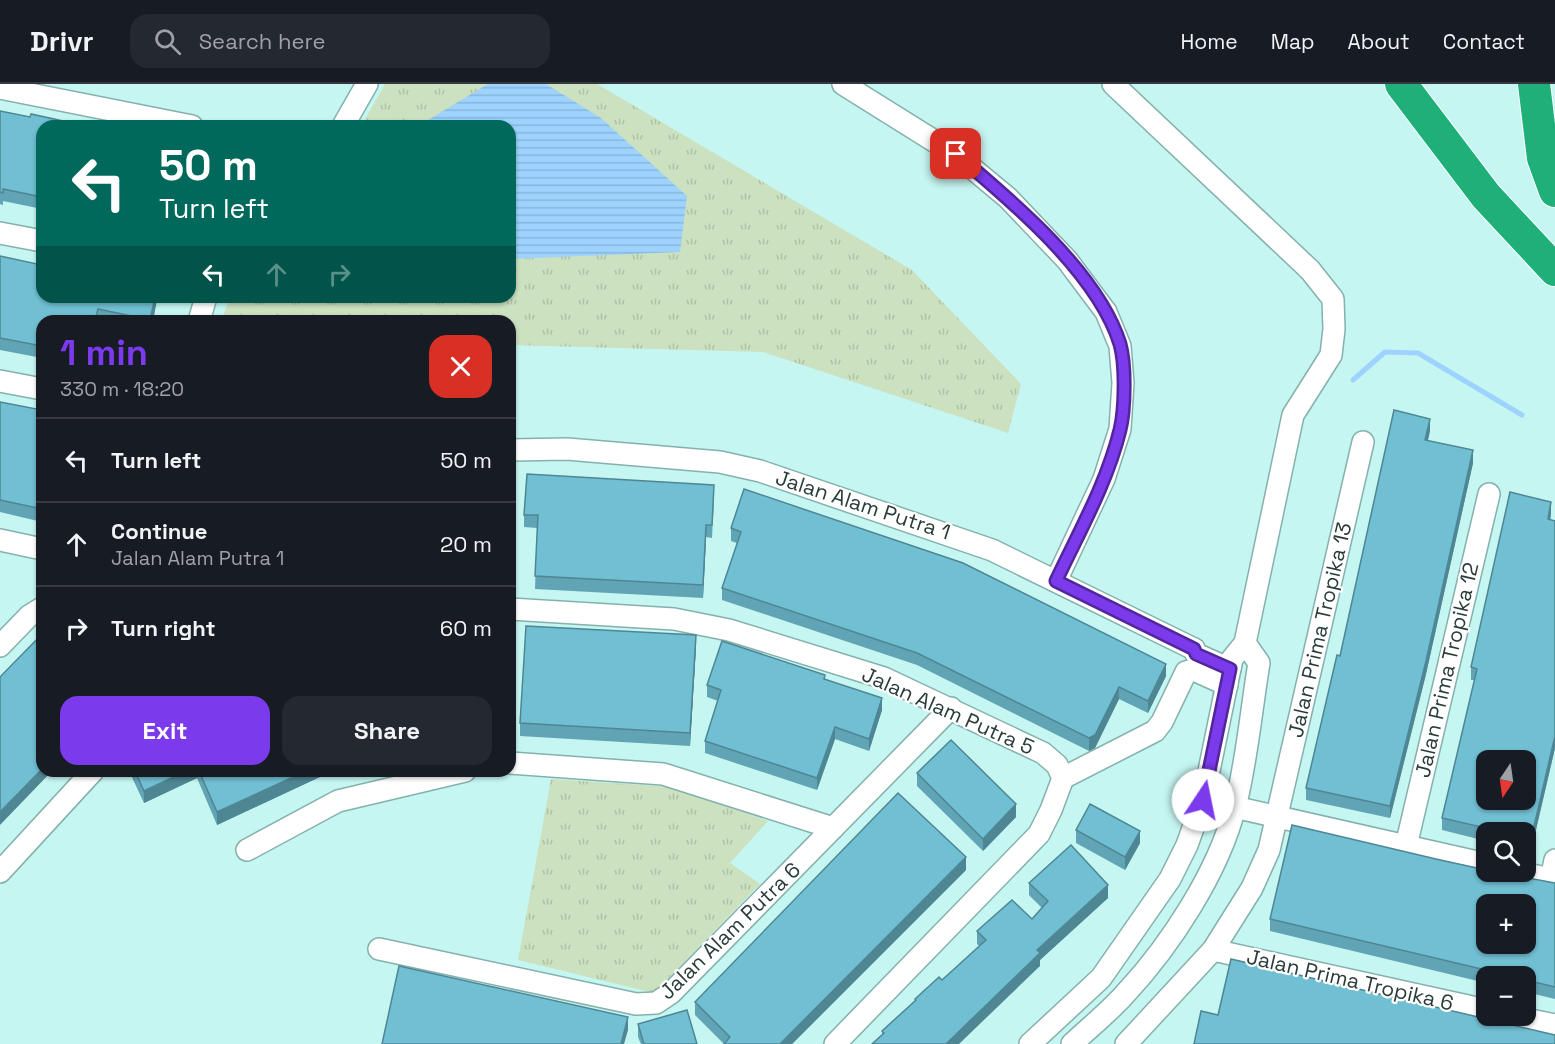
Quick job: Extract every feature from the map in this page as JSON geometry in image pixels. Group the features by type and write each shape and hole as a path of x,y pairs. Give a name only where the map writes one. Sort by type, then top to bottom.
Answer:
{"highway":[{"path":"1401,84 1486,196 1555,270"},
{"path":"1534,84 1543,158 1555,191"}],"street":[{"path":"347,120 367,84"},
{"path":"843,84 956,154 1008,198 1067,260 1106,312 1120,346 1123,383 1120,429 1104,479 1056,581"},
{"path":"1030,1044 1101,978 1170,879 1188,845 1203,800 1293,415 1297,404 1331,356 1334,329 1332,299 1310,270 1113,84"},
{"path":"0,88 162,120"},
{"path":"0,233 36,240"},
{"path":"0,381 36,388"},
{"name":"Jalan Prima Tropika 13","path":"1126,1044 1213,950 1252,888 1269,850 1363,442"},
{"name":"Jalan Alam Putra 1","path":"516,450 567,450 696,460 760,471 959,537 1056,581 1194,649 1196,654 1233,664"},
{"name":"Jalan Prima Tropika 12","path":"1406,846 1489,494"},
{"path":"0,540 36,548"},
{"name":"Jalan Alam Putra 5","path":"516,609 674,619 729,630 884,678 951,708 1051,758 1063,778"},
{"path":"0,646 36,612"},
{"path":"835,1044 1039,834 1052,810 1063,778 1155,731 1162,722 1186,672 1233,664 1259,663 1235,808 1217,856 1197,895 1153,961 1125,994 1072,1044"},
{"name":"Jalan Alam Putra 6","path":"379,949 636,1004 656,1003 671,993 951,708"},
{"path":"516,763 663,774 833,828"},
{"path":"0,872 87,777"},
{"path":"247,850 338,801 440,777"},
{"path":"1203,800 1476,862"},
{"path":"1536,872 1554,873"},
{"name":"Jalan Prima Tropika 6","path":"1213,950 1476,1008"},
{"path":"1536,1022 1555,1026"}],"green space":[{"path":"385,84 597,84 912,270 1021,384 1008,433 763,352 516,345 516,315 223,315 228,303 516,303 516,120 364,120"},
{"path":"551,779 673,787 768,821 730,863 760,884 654,993 518,960"}],"water":[{"path":"488,84 546,84 601,118 687,196 680,252 516,259 516,120 428,120"}],"building":[{"path":"0,111 58,120 36,120 36,196 3,189 3,193 0,192"},
{"path":"0,256 36,264 36,303 154,303 151,315 126,315 98,309 96,315 36,315 36,345 0,338"},
{"path":"0,402 36,409 36,508 0,500"},
{"path":"1394,410 1430,419 1425,440 1473,450 1426,661 1390,806 1306,788 1337,655 1340,656"},
{"path":"527,474 714,485 712,525 706,525 703,585 535,576 538,515 524,515"},
{"path":"744,489 963,563 1166,664 1148,701 1119,687 1095,735 1089,738 917,653 722,588 741,532 731,528"},
{"path":"1510,492 1551,502 1548,519 1555,521 1555,736 1535,822 1476,822 1476,826 1442,818 1477,669 1471,667"},
{"path":"526,626 696,635 690,733 520,723"},
{"path":"36,640 36,775 0,812 0,677"},
{"path":"722,641 825,675 824,679 882,698 869,739 835,727 817,778 705,741 721,690 707,685"},
{"path":"951,740 1016,804 983,839 917,773"},
{"path":"138,777 173,777 144,791"},
{"path":"202,777 293,777 217,812"},
{"path":"898,793 966,857 780,1044 724,1044 730,1037 695,1002"},
{"path":"1090,804 1140,831 1125,857 1076,830"},
{"path":"1292,825 1476,868 1476,882 1536,882 1536,879 1555,883 1555,987 1536,982 1536,966 1476,968 1270,919"},
{"path":"1071,845 1108,885 1037,950 1040,953 946,1044 872,1044 884,1033 882,1031 939,977 942,980 986,940 977,931 1012,900 1032,919 1048,901 1029,883"},
{"path":"1231,959 1476,1016 1476,1026 1517,1026 1555,1035 1555,1044 1194,1044 1201,1011 1218,1015"},
{"path":"399,966 628,1017 621,1044 382,1044"},
{"path":"687,1010 697,1044 644,1044 638,1024"}],"waterway":[{"path":"1353,380 1385,352 1418,353 1522,415"}],"route":[{"path":"956,154 1008,198 1067,260 1106,312 1120,346 1123,383 1120,429 1104,479 1056,581 1194,649 1196,654 1230,669 1203,800"}]}
